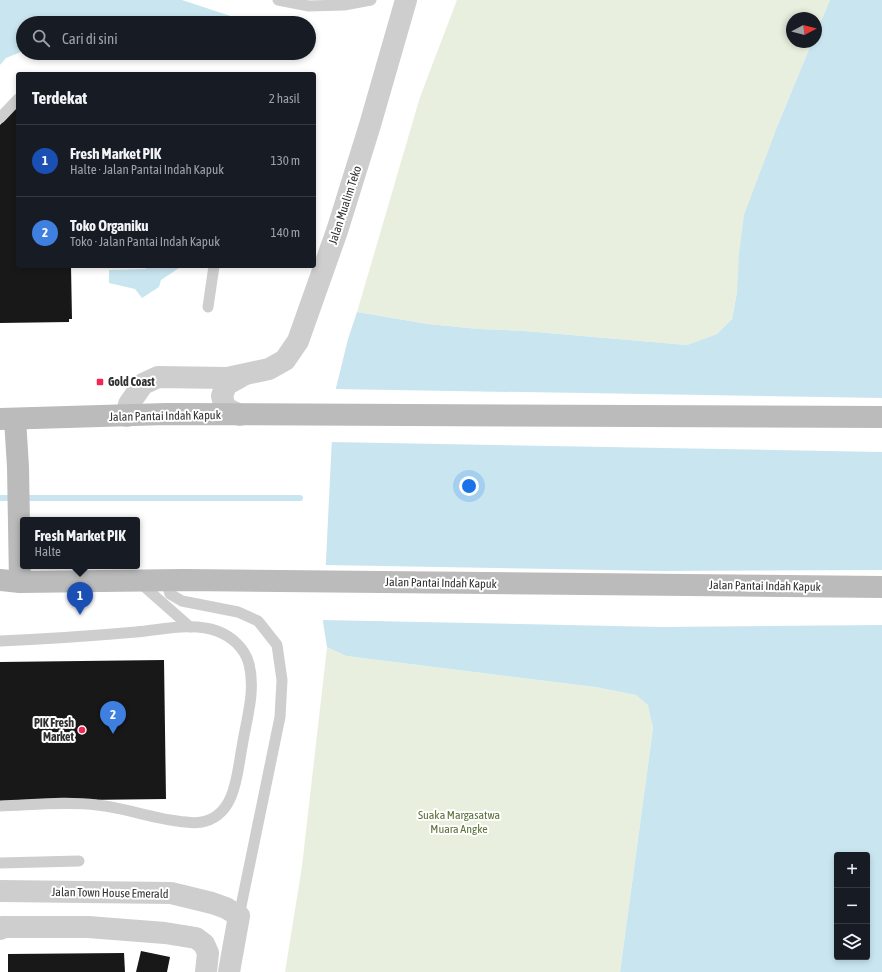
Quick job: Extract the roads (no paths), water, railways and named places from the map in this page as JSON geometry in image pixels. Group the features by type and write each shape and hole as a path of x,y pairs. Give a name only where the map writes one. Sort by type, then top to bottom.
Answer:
{"main road":[{"name":"Jalan Pantai Indah Kapuk","path":"8,419 167,414 882,417"},
{"path":"8,419 18,467 19,548 10,581"},
{"name":"Jalan Pantai Indah Kapuk","path":"10,581 174,580 882,587"}],"street":[{"name":"Jalan Mualim Teko","path":"127,416 129,404 143,384 158,377 226,378 242,376 269,368 286,360 298,341 337,231 370,125 406,0"},
{"name":"Jalan Mualim Teko","path":"240,415 225,408 222,396 226,385 242,376"},
{"name":"Jalan Town House Emerald","path":"0,891 171,893 212,903 226,908 239,916"},
{"path":"230,972 239,916"},
{"path":"0,929 2,927 88,927 165,933 196,938 204,944 208,954 206,972"}],"lane":[{"path":"278,0 309,6 344,5 371,0"},
{"path":"0,118 16,101"},
{"path":"208,307 214,268"},
{"path":"138,580 190,627"},
{"path":"174,580 170,594 182,601 238,612 258,621 277,645 282,680 280,717 239,916"},
{"path":"0,641 190,627 215,630 232,637 243,650 249,663 252,691 236,781 229,803 222,812 212,819 194,823 170,821 98,805 58,803 0,806"},
{"path":"0,863 79,861"}],"water":[{"path":"0,0 182,0 231,16 16,16 16,54 6,58 0,65"},
{"path":"830,0 882,0 882,972 620,972 653,728 648,705 636,695 595,687 346,656 327,647 323,622 334,396 348,339 357,312 428,324 687,345 717,334 732,319 737,292 739,254 744,215 779,122 810,48 822,48 822,19"},
{"path":"179,268 161,280 159,287 142,298 135,289 109,283 109,270"}],"waterway":[{"path":"0,498 300,498"}],"place":[{"name":"Gold Coast","path":"100,382"},
{"name":"Fresh Market PIK","path":"80,615"},
{"name":"PIK Fresh Market","path":"82,730"},
{"name":"Toko Organiku","path":"113,734"}],"park label":[{"name":"Suaka Margasatwa Muara Angke","path":"459,822"}]}
